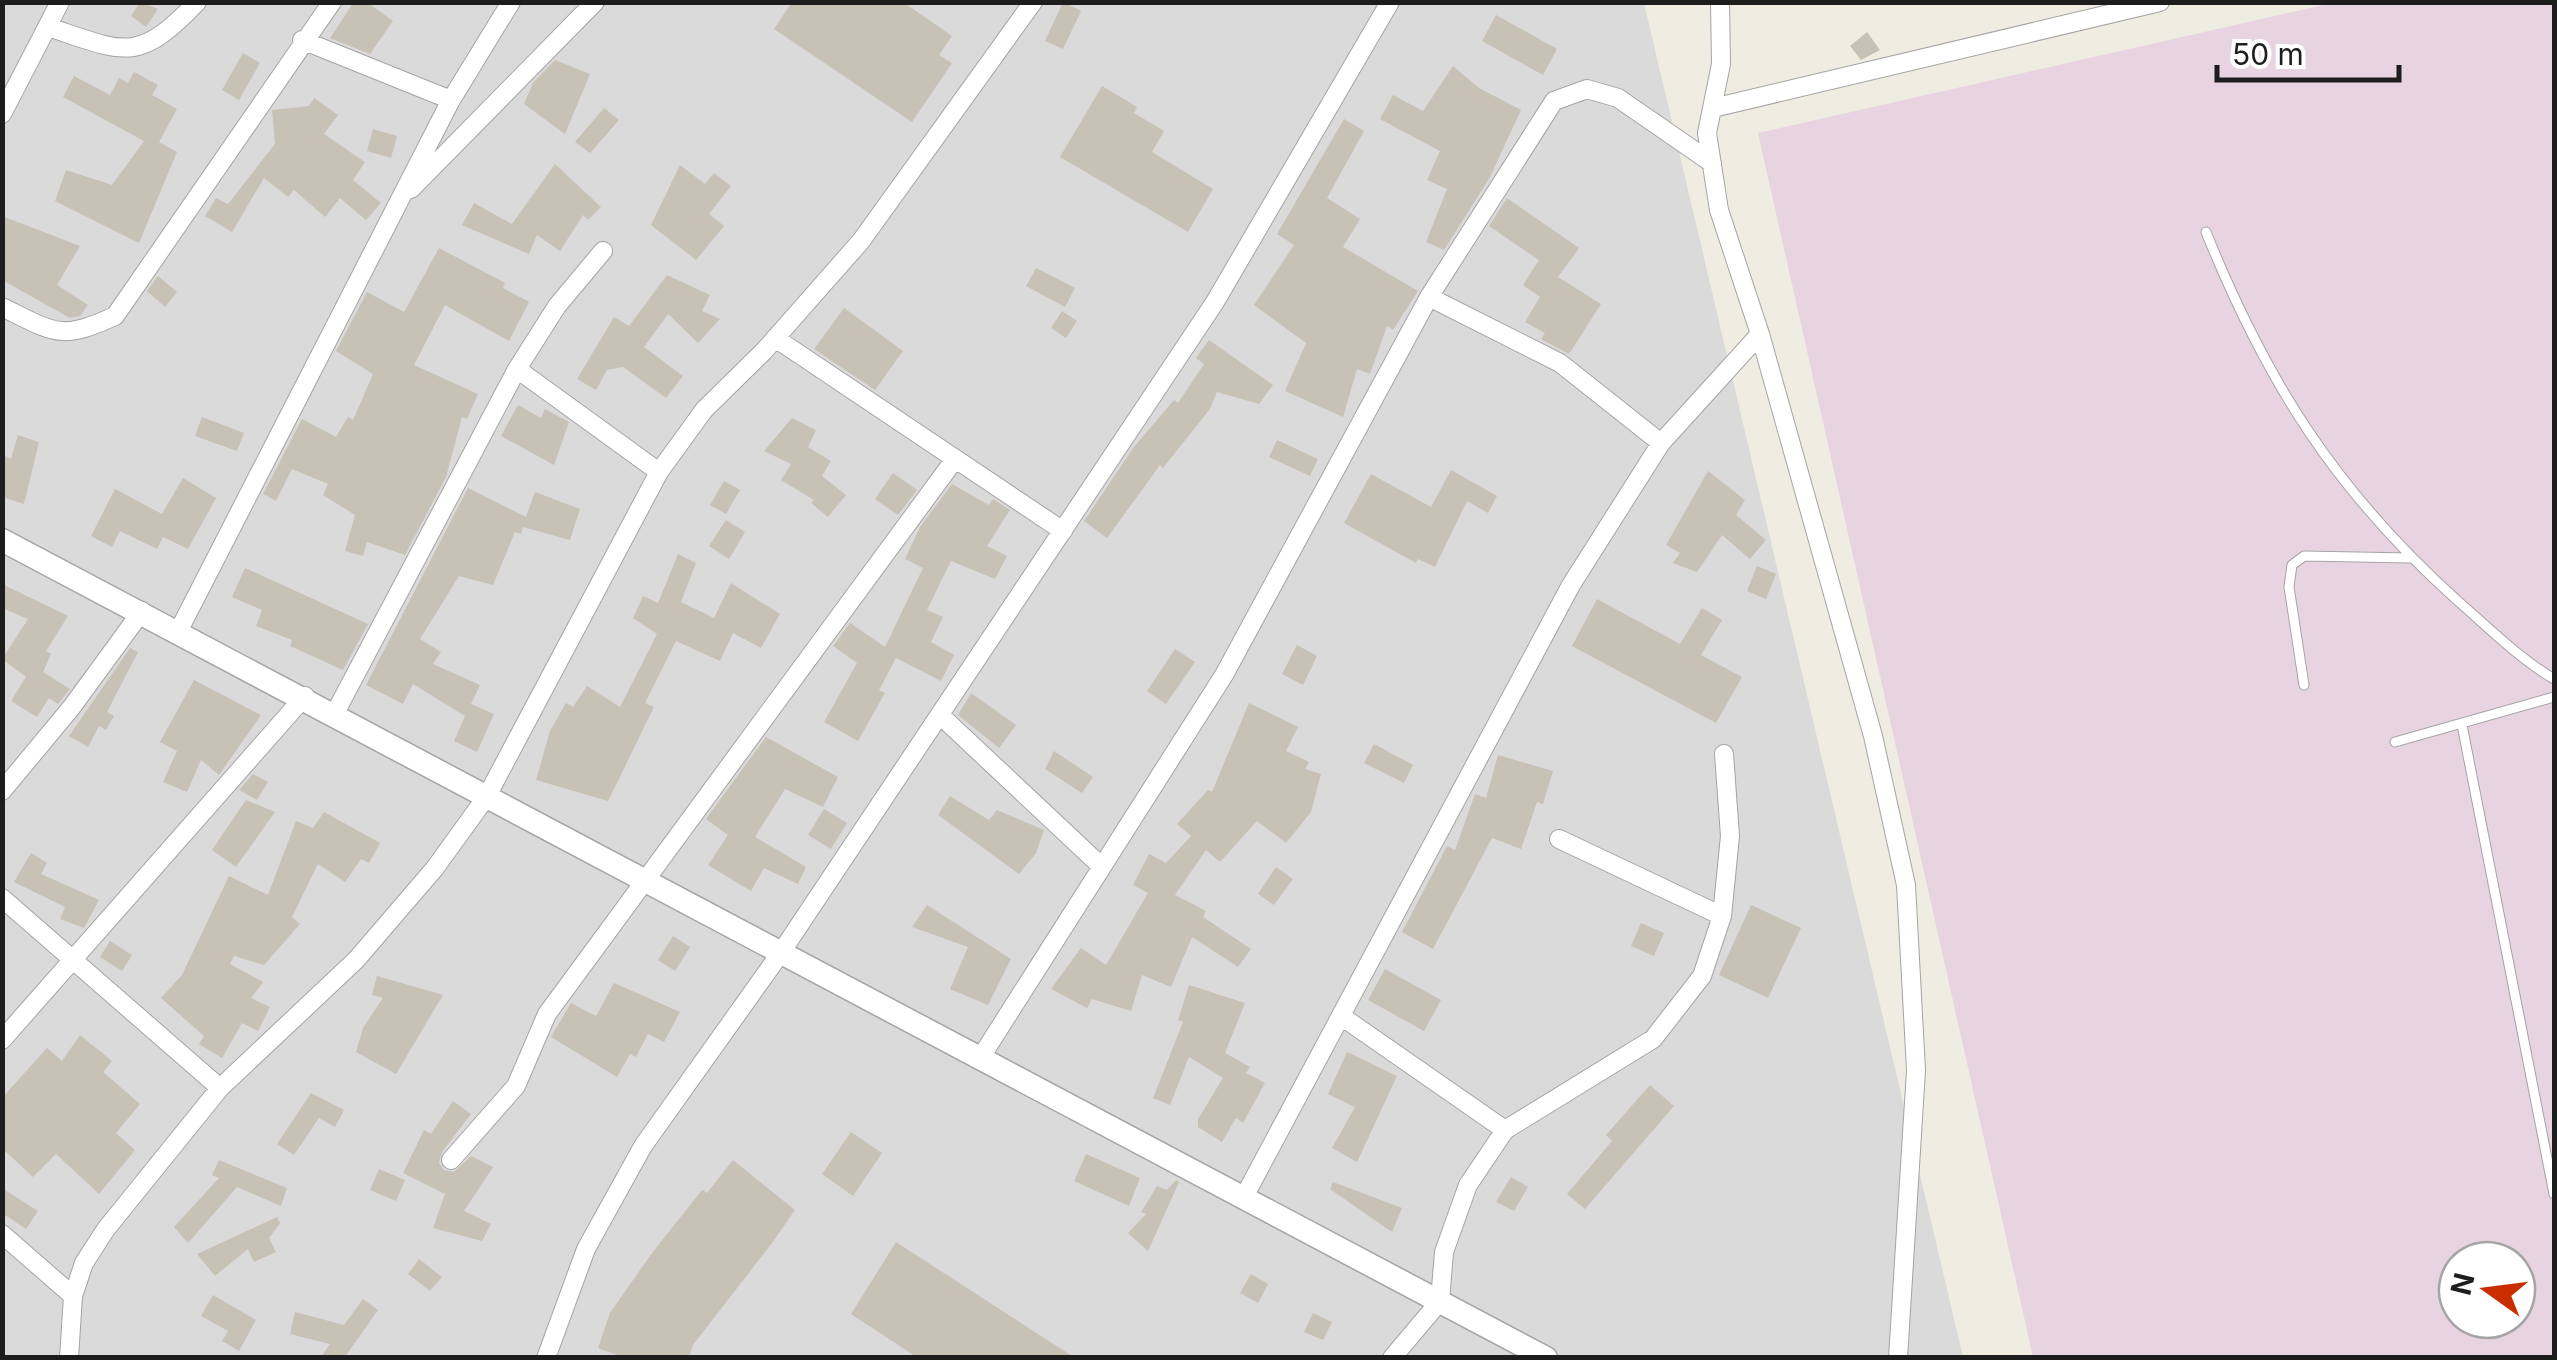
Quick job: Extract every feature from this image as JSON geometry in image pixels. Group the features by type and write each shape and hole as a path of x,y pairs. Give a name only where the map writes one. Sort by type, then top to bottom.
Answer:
{"street":[{"path":"2,114 60,2"},
{"path":"48,27 109,47 139,49 164,36 196,2"},
{"path":"2,307 49,330 76,334 115,316 302,40 332,2"},
{"path":"179,630 451,100 511,2"},
{"path":"397,204 595,2"},
{"path":"68,1358 73,1296 84,1263 106,1229 220,1088 356,960 435,868 487,796 660,472 704,410 775,338 861,240 1033,2"},
{"path":"546,1358 586,1248 643,1146 782,951 1215,302 1390,2"},
{"path":"1720,2 1721,64 1707,133 1719,210 1760,334 1873,736 1906,885 1916,1070 1898,1358"},
{"path":"1712,108 2160,2"},
{"path":"302,40 451,100"},
{"path":"981,1057 1224,675 1429,297 1554,101 1587,89 1618,98 1712,162"},
{"path":"335,713 517,369 558,306 603,251"},
{"path":"1429,297 1560,364 1661,443"},
{"path":"1244,1197 1571,585 1661,443 1760,334"},
{"path":"775,338 1062,531"},
{"path":"517,369 660,472"},
{"path":"451,1160 516,1086 546,1014 956,459"},
{"path":"2,540 305,696 646,882 1546,1358"},
{"path":"2,791 71,708 142,611"},
{"path":"2,1040 305,696"},
{"path":"940,715 1102,867"},
{"path":"1392,1358 1440,1301 1444,1252 1468,1184 1505,1130 1653,1039 1702,976 1722,916 1730,836 1724,754"},
{"path":"1559,840 1722,916"},
{"path":"2,898 220,1088"},
{"path":"1342,1016 1505,1130"},
{"path":"2,1234 73,1296"}],"lane":[{"path":"2206,232 2243,324 2276,385 2346,487 2410,558 2531,665 2554,679"},
{"path":"2304,685 2289,586 2292,565 2304,556 2410,558"},
{"path":"2395,742 2554,698"},
{"path":"2462,725 2554,1194"}],"shaded area":[{"path":"3,3 1644,3 1963,1357 3,1358"},
{"path":"2332,3 2554,3 2554,1357 2033,1357 1758,133"}],"building":[{"path":"140,2 158,9 146,27 131,16"},
{"path":"354,2 367,2 393,21 370,54 330,38"},
{"path":"792,2 903,2 952,36 939,55 952,63 912,122 774,29"},
{"path":"1063,2 1081,11 1063,49 1045,41"},
{"path":"1496,15 1557,49 1543,75 1482,41"},
{"path":"1867,32 1880,50 1861,60 1850,46"},
{"path":"243,53 260,63 239,100 222,90"},
{"path":"555,60 590,74 565,134 524,104 533,83"},
{"path":"1453,66 1479,88 1521,110 1489,179 1444,250 1426,242 1447,189 1427,180 1440,151 1380,119 1393,95 1423,111"},
{"path":"134,72 158,85 152,95 177,109 159,142 177,152 139,243 55,201 66,170 112,185 144,141 63,97 74,76 110,95 119,78 128,83"},
{"path":"1102,86 1137,107 1134,113 1164,131 1152,152 1213,189 1188,232 1060,157"},
{"path":"314,98 338,115 324,134 365,162 353,180 381,203 366,220 340,198 325,217 294,190 288,197 264,178 232,232 205,216 216,198 228,204 275,144 272,110 309,106"},
{"path":"604,108 619,120 590,153 575,142"},
{"path":"1344,119 1364,131 1327,198 1360,219 1343,247 1418,291 1393,330 1387,326 1370,374 1357,369 1343,417 1285,391 1306,343 1254,305 1294,245 1277,234"},
{"path":"373,129 397,136 391,158 367,151"},
{"path":"555,164 601,207 588,220 583,215 560,251 537,235 529,254 462,225 474,203 512,224"},
{"path":"680,165 705,184 714,173 731,186 709,214 724,226 696,260 651,225"},
{"path":"1507,198 1579,248 1558,277 1601,304 1569,354 1541,339 1545,333 1525,322 1540,297 1523,285 1539,260 1489,226"},
{"path":"2,216 80,246 57,285 88,305 80,316 70,318 2,280"},
{"path":"439,248 505,283 503,288 529,302 509,341 445,305 414,365 478,394 467,419 462,417 446,477 405,555 367,542 363,556 345,551 355,515 323,495 328,484 292,469 276,501 263,494 302,419 336,437 348,417 353,420 373,374 336,351 367,292 404,312"},
{"path":"1036,268 1075,288 1065,307 1026,286"},
{"path":"667,275 710,295 702,311 720,319 698,343 668,314 644,347 683,376 666,398 623,367 607,370 596,390 577,379 614,317 629,326"},
{"path":"158,276 177,292 165,307 147,291"},
{"path":"844,308 903,351 875,390 814,349"},
{"path":"1062,311 1077,321 1066,338 1051,328"},
{"path":"1209,340 1273,385 1259,404 1217,392 1210,409 1163,468 1160,465 1107,538 1084,521 1134,447 1174,400 1178,403 1204,364 1196,358"},
{"path":"518,405 541,418 545,409 569,422 554,465 501,436"},
{"path":"202,417 244,433 237,451 195,436"},
{"path":"792,418 816,430 808,447 831,461 822,476 846,495 828,517 811,503 814,500 781,480 791,464 764,451"},
{"path":"18,435 39,442 24,504 2,497 2,454 11,459"},
{"path":"1277,440 1318,459 1310,476 1269,457"},
{"path":"1451,470 1497,496 1488,513 1467,501 1435,567 1418,559 1416,563 1344,523 1371,474 1431,507"},
{"path":"1708,471 1745,500 1736,515 1766,540 1750,559 1722,535 1697,572 1673,563 1680,553 1666,545"},
{"path":"893,473 917,490 898,515 875,499"},
{"path":"183,478 216,498 188,549 163,537 157,549 120,531 112,547 91,536 115,489 162,514"},
{"path":"724,481 740,490 726,514 710,505"},
{"path":"952,484 989,505 993,499 1010,510 987,546 1007,556 995,579 951,561 927,610 943,617 931,642 954,655 941,681 896,658 879,690 885,693 858,741 824,722 857,663 833,646 850,623 885,647 923,568 905,559 920,527"},
{"path":"468,488 526,517 535,492 580,509 570,540 523,527 521,534 515,532 493,585 459,576 420,639 441,652 433,664 480,685 471,704 494,714 477,752 454,741 465,716 413,684 403,704 366,685"},
{"path":"726,520 745,532 729,559 709,546"},
{"path":"678,554 696,563 681,602 714,618 731,583 780,614 761,648 733,633 720,661 676,641 645,703 654,707 608,801 536,780 550,731 566,703 573,707 587,686 620,707 657,634 633,618 643,596 658,603"},
{"path":"1757,566 1776,574 1766,599 1747,591"},
{"path":"245,568 368,624 343,670 290,646 292,640 256,626 262,610 232,597"},
{"path":"2,584 68,616 46,651 51,654 43,672 70,689 58,704 49,698 37,717 11,701 26,677 2,659 28,619 2,608"},
{"path":"1597,599 1680,644 1702,608 1722,620 1701,655 1742,677 1716,723 1572,646"},
{"path":"1297,645 1317,656 1303,685 1282,674"},
{"path":"130,648 138,652 107,712 114,716 106,730 99,726 88,747 69,736"},
{"path":"1175,649 1195,662 1166,704 1147,691"},
{"path":"194,680 261,715 219,775 201,760 187,792 163,782 177,751 160,742"},
{"path":"971,693 1016,725 999,748 958,715"},
{"path":"1249,703 1298,727 1286,751 1309,762 1305,769 1321,774 1311,812 1286,843 1257,821 1220,862 1206,850 1175,895 1206,911 1203,917 1251,949 1238,967 1192,937 1171,987 1142,975 1131,1011 1092,999 1087,1008 1051,989 1081,948 1106,965 1148,893 1133,885 1149,854 1166,863 1191,836 1177,824 1208,790 1212,792"},
{"path":"766,737 838,777 823,807 785,789 755,837 806,867 798,884 764,868 751,891 708,865 728,835 706,819"},
{"path":"1374,744 1413,765 1404,783 1364,763"},
{"path":"1054,751 1093,777 1082,793 1045,769"},
{"path":"1498,755 1553,771 1543,804 1537,802 1521,849 1492,838 1433,949 1402,932 1447,846 1455,850 1475,794 1486,798"},
{"path":"253,774 268,782 257,800 239,790"},
{"path":"950,796 989,820 997,810 1044,830 1036,853 1019,874 938,815"},
{"path":"246,800 275,812 236,867 212,850"},
{"path":"824,809 847,823 831,849 808,835"},
{"path":"324,812 380,843 369,863 361,859 345,882 318,864 292,917 300,924 264,965 234,956 230,964 263,982 251,998 270,1007 258,1031 242,1023 222,1058 199,1044 204,1036 161,998 182,975 229,876 268,895 296,821 313,828"},
{"path":"31,853 47,863 41,874 99,900 84,928 60,919 65,907 14,882"},
{"path":"1276,867 1293,879 1274,905 1258,894"},
{"path":"927,905 1011,959 988,1005 950,989 968,947 912,927"},
{"path":"1751,905 1801,928 1768,998 1719,975"},
{"path":"1641,923 1664,933 1654,956 1631,946"},
{"path":"673,936 690,947 675,971 658,960"},
{"path":"110,941 132,955 122,971 100,957"},
{"path":"1385,969 1441,1000 1424,1031 1368,1000"},
{"path":"377,976 443,995 396,1074 356,1052 363,1028 383,998 372,995"},
{"path":"614,983 680,1012 664,1042 648,1034 636,1057 630,1054 617,1077 551,1037 571,1003 596,1016"},
{"path":"1189,985 1245,1003 1225,1053 1250,1067 1246,1073 1265,1083 1243,1123 1236,1118 1222,1142 1198,1127 1198,1119 1223,1078 1189,1057 1170,1105 1153,1098 1183,1022 1178,1020"},
{"path":"80,1035 112,1061 103,1072 140,1104 116,1133 135,1150 99,1194 56,1154 33,1177 2,1148 2,1098 47,1048 62,1061"},
{"path":"1347,1052 1397,1076 1357,1162 1332,1148 1355,1107 1328,1094"},
{"path":"1650,1085 1674,1106 1585,1209 1567,1194 1612,1141 1606,1135"},
{"path":"311,1093 344,1110 335,1127 319,1118 294,1155 277,1144"},
{"path":"453,1101 471,1114 442,1152 439,1163 444,1170 454,1172 471,1156 493,1167 464,1211 491,1224 482,1241 433,1228 445,1194 403,1173 424,1130 431,1134"},
{"path":"851,1132 882,1153 853,1196 822,1174"},
{"path":"1086,1154 1140,1178 1129,1206 1074,1181"},
{"path":"219,1160 287,1188 281,1206 237,1187 188,1243 174,1227 219,1178 212,1175"},
{"path":"733,1160 795,1210 772,1243 693,1345 689,1358 625,1358 598,1348 610,1313 652,1253 702,1190 707,1193"},
{"path":"379,1169 405,1180 396,1201 370,1190"},
{"path":"1511,1177 1528,1187 1514,1211 1496,1202"},
{"path":"1176,1180 1179,1182 1148,1251 1128,1233 1146,1214 1141,1212 1157,1186 1167,1190"},
{"path":"1333,1182 1402,1208 1392,1232 1330,1189"},
{"path":"2,1188 38,1211 26,1229 2,1213"},
{"path":"277,1217 280,1223 269,1238 276,1252 254,1262 248,1249 215,1276 197,1254"},
{"path":"896,1242 1075,1358 918,1358 851,1314"},
{"path":"419,1259 442,1277 430,1291 408,1274"},
{"path":"1251,1274 1268,1284 1258,1303 1240,1293"},
{"path":"213,1295 256,1320 239,1351 222,1341 228,1331 201,1316"},
{"path":"363,1299 378,1310 344,1358 320,1358 330,1344 290,1334 295,1312 344,1325"},
{"path":"1313,1313 1332,1322 1323,1340 1304,1332"}]}
